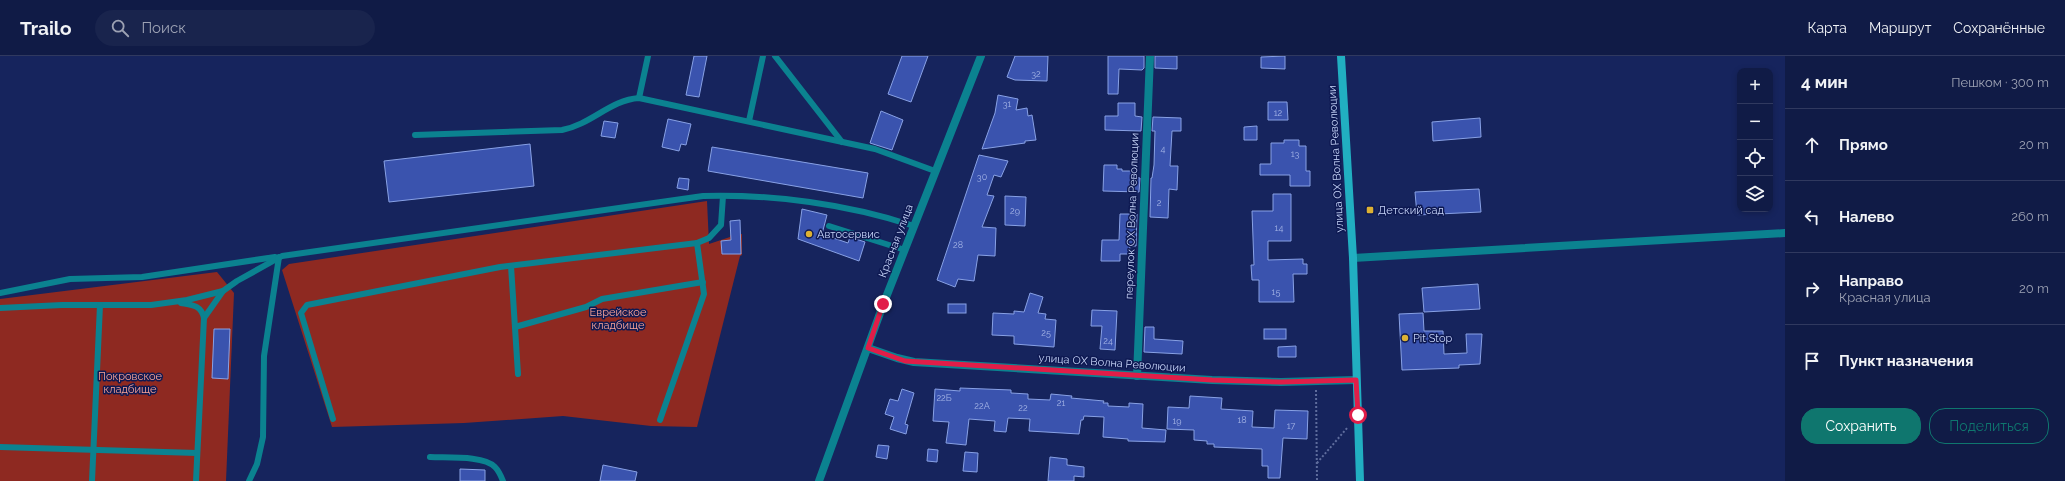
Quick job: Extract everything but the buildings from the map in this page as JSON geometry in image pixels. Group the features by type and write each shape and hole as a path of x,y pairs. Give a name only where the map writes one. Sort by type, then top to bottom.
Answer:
{"main road":[{"name":"улица ОХ Волна Революции","path":"1341,56 1353,258 1360,481"}],"street":[{"name":"Красная улица","path":"819,481 914,226 981,56"},
{"name":"переулок ОХ Волна Революции","path":"1137,376 1150,56"},
{"path":"1353,258 1785,233"},
{"name":"улица ОХ Волна Революции","path":"868,348 914,362 1254,382 1356,380"}],"lane":[{"path":"639,98 648,56"},
{"path":"749,121 763,56"},
{"path":"775,56 842,142"},
{"path":"415,135 562,130 585,123 618,102 639,98 875,149 935,171"},
{"path":"0,293 70,279 149,276 685,198 723,196 764,197 855,211 914,226"},
{"path":"333,419 301,313 304,307 311,304 511,266 697,243 708,238 721,225 723,196"},
{"path":"829,226 905,250"},
{"path":"660,420 704,294 697,243"},
{"path":"0,308 150,306 177,302 223,291 282,256"},
{"path":"249,481 257,464 263,437 264,356 282,256"},
{"path":"511,266 518,374"},
{"path":"514,327 586,307 602,299 703,282"},
{"path":"204,318 223,291"},
{"path":"177,302 198,307 204,318 196,481"},
{"path":"92,481 100,306"},
{"path":"0,447 197,453"},
{"path":"430,457 476,459 487,462 494,466 503,481"}],"path":[{"path":"1316,381 1317,481"},
{"path":"1316,464 1358,415"}],"green space":[{"name":"Еврейское кладбище","path":"707,201 709,244 730,237 730,235 742,234 742,255 740,256 697,427 651,426 563,416 464,423 332,427 282,270 289,264"},
{"name":"Покровское кладбище","path":"217,272 234,293 226,481 0,481 0,299"}],"place":[{"name":"Детский сад","path":"1370,210"},
{"name":"Автосервис","path":"809,234"},
{"name":"Pit Stop","path":"1405,338"}],"route":[{"path":"883,304 868,348 905,361 1254,382 1356,380 1358,415"}]}
